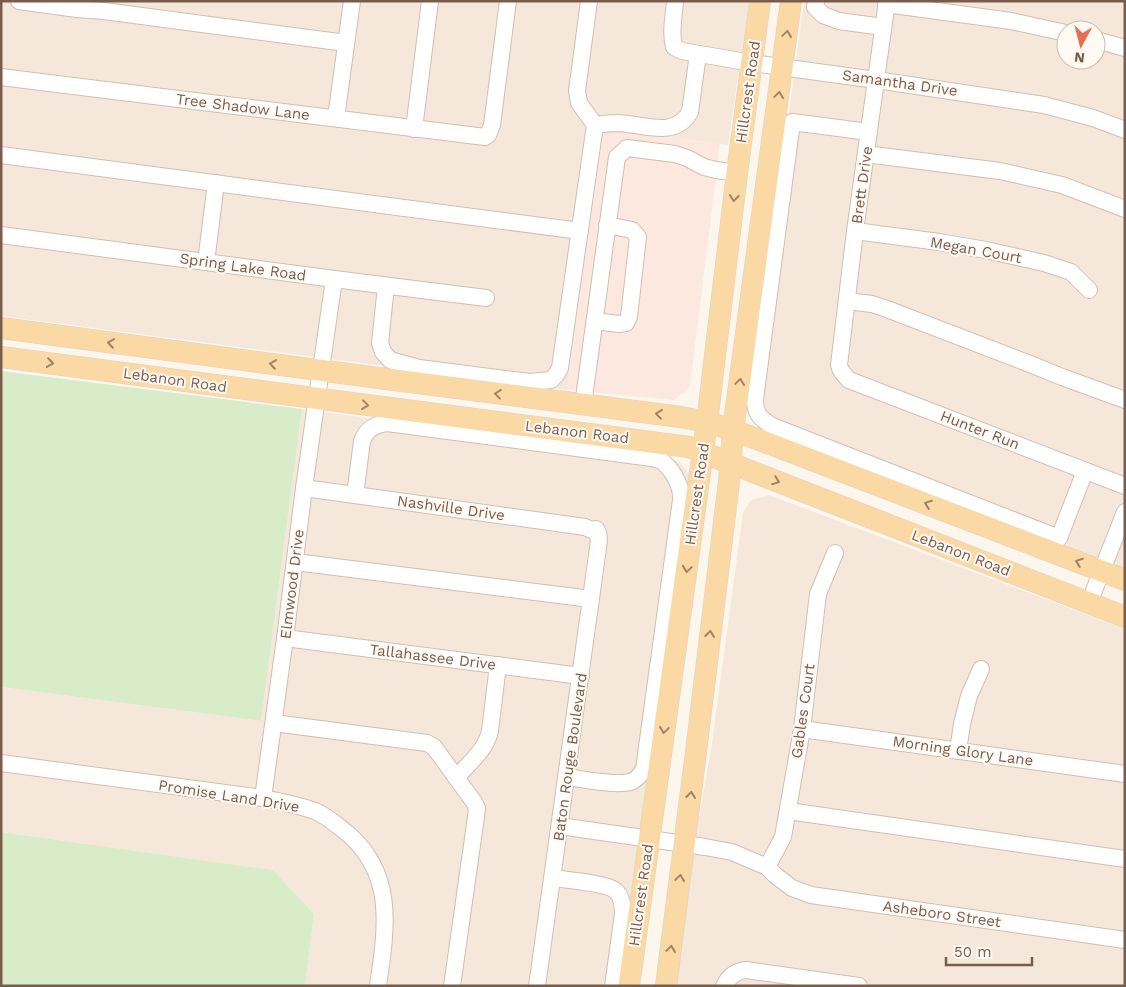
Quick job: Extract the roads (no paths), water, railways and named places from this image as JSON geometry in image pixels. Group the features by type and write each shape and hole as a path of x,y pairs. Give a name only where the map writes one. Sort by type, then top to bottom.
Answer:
{"main road":[{"name":"Hillcrest Road","path":"629,986 707,422 760,1"},
{"name":"Hillcrest Road","path":"666,986 731,464 733,430 791,1"},
{"path":"738,173 768,176"},
{"name":"Lebanon Road","path":"1,328 681,417 707,422 733,430 1125,580"},
{"name":"Lebanon Road","path":"1,357 689,447 1125,617"}],"street":[{"path":"19,1 77,10 104,11 346,42"},
{"path":"336,118 352,1"},
{"path":"414,129 430,1"},
{"name":"Tree Shadow Lane","path":"1,77 485,138 492,125 508,1"},
{"path":"386,286 380,343 383,352 390,360 419,368 530,382 551,380 556,375 560,368 594,125 579,103 577,92 589,1"},
{"name":"Samantha Drive","path":"675,1 672,36 674,47 682,51 752,63 1044,105 1093,118 1125,130"},
{"path":"816,1 815,7 823,16 839,21 883,27"},
{"path":"887,2 1011,21 1056,31"},
{"name":"Brett Drive","path":"839,368 855,231 887,2"},
{"path":"1106,43 1125,48"},
{"path":"594,125 618,123 661,129 678,125 685,120 690,112 698,54"},
{"path":"869,132 792,122 755,399 755,407 760,418 772,426 1059,538 1085,471"},
{"path":"583,405 616,160 619,154 627,148 675,154 704,167 738,173"},
{"path":"866,154 1000,171 1062,185 1125,209"},
{"path":"1,155 580,231"},
{"path":"206,262 216,183"},
{"path":"595,320 619,324 626,323 629,317 638,238 632,230 607,225"},
{"name":"Megan Court","path":"855,231 939,242 1044,262 1071,272 1089,290"},
{"name":"Spring Lake Road","path":"1,235 486,298"},
{"name":"Elmwood Drive","path":"263,798 334,279"},
{"path":"847,301 872,304 896,312 1125,400"},
{"name":"Hunter Run","path":"839,368 849,380 1125,486"},
{"path":"355,494 362,441 370,429 381,424 394,424 652,458 664,463 671,472 681,490 681,500 644,769 638,778 624,783 566,777"},
{"name":"Nashville Drive","path":"304,488 585,527 594,531 596,529"},
{"path":"1089,603 1125,512"},
{"name":"Baton Rouge Boulevard","path":"538,986 599,538 596,529"},
{"name":"Gables Court","path":"767,868 783,837 802,729 818,594 835,553"},
{"path":"295,562 591,599"},
{"name":"Tallahassee Drive","path":"286,638 581,676"},
{"path":"456,778 483,748 489,735 498,665"},
{"path":"958,751 969,696 981,668"},
{"path":"274,723 427,743 434,747 474,802 477,811 452,986"},
{"name":"Morning Glory Lane","path":"802,729 1125,774"},
{"name":"Promise Land Drive","path":"1,763 263,798 297,805 324,816 353,838 370,859 381,887 385,919 385,940 378,986"},
{"path":"788,811 1125,859"},
{"name":"Asheboro Street","path":"560,826 732,852 767,868 792,888 811,895 1125,940"},
{"path":"553,878 611,888 620,897 623,904 623,914 613,986"},
{"path":"724,986 731,976 746,970 859,986"}]}
